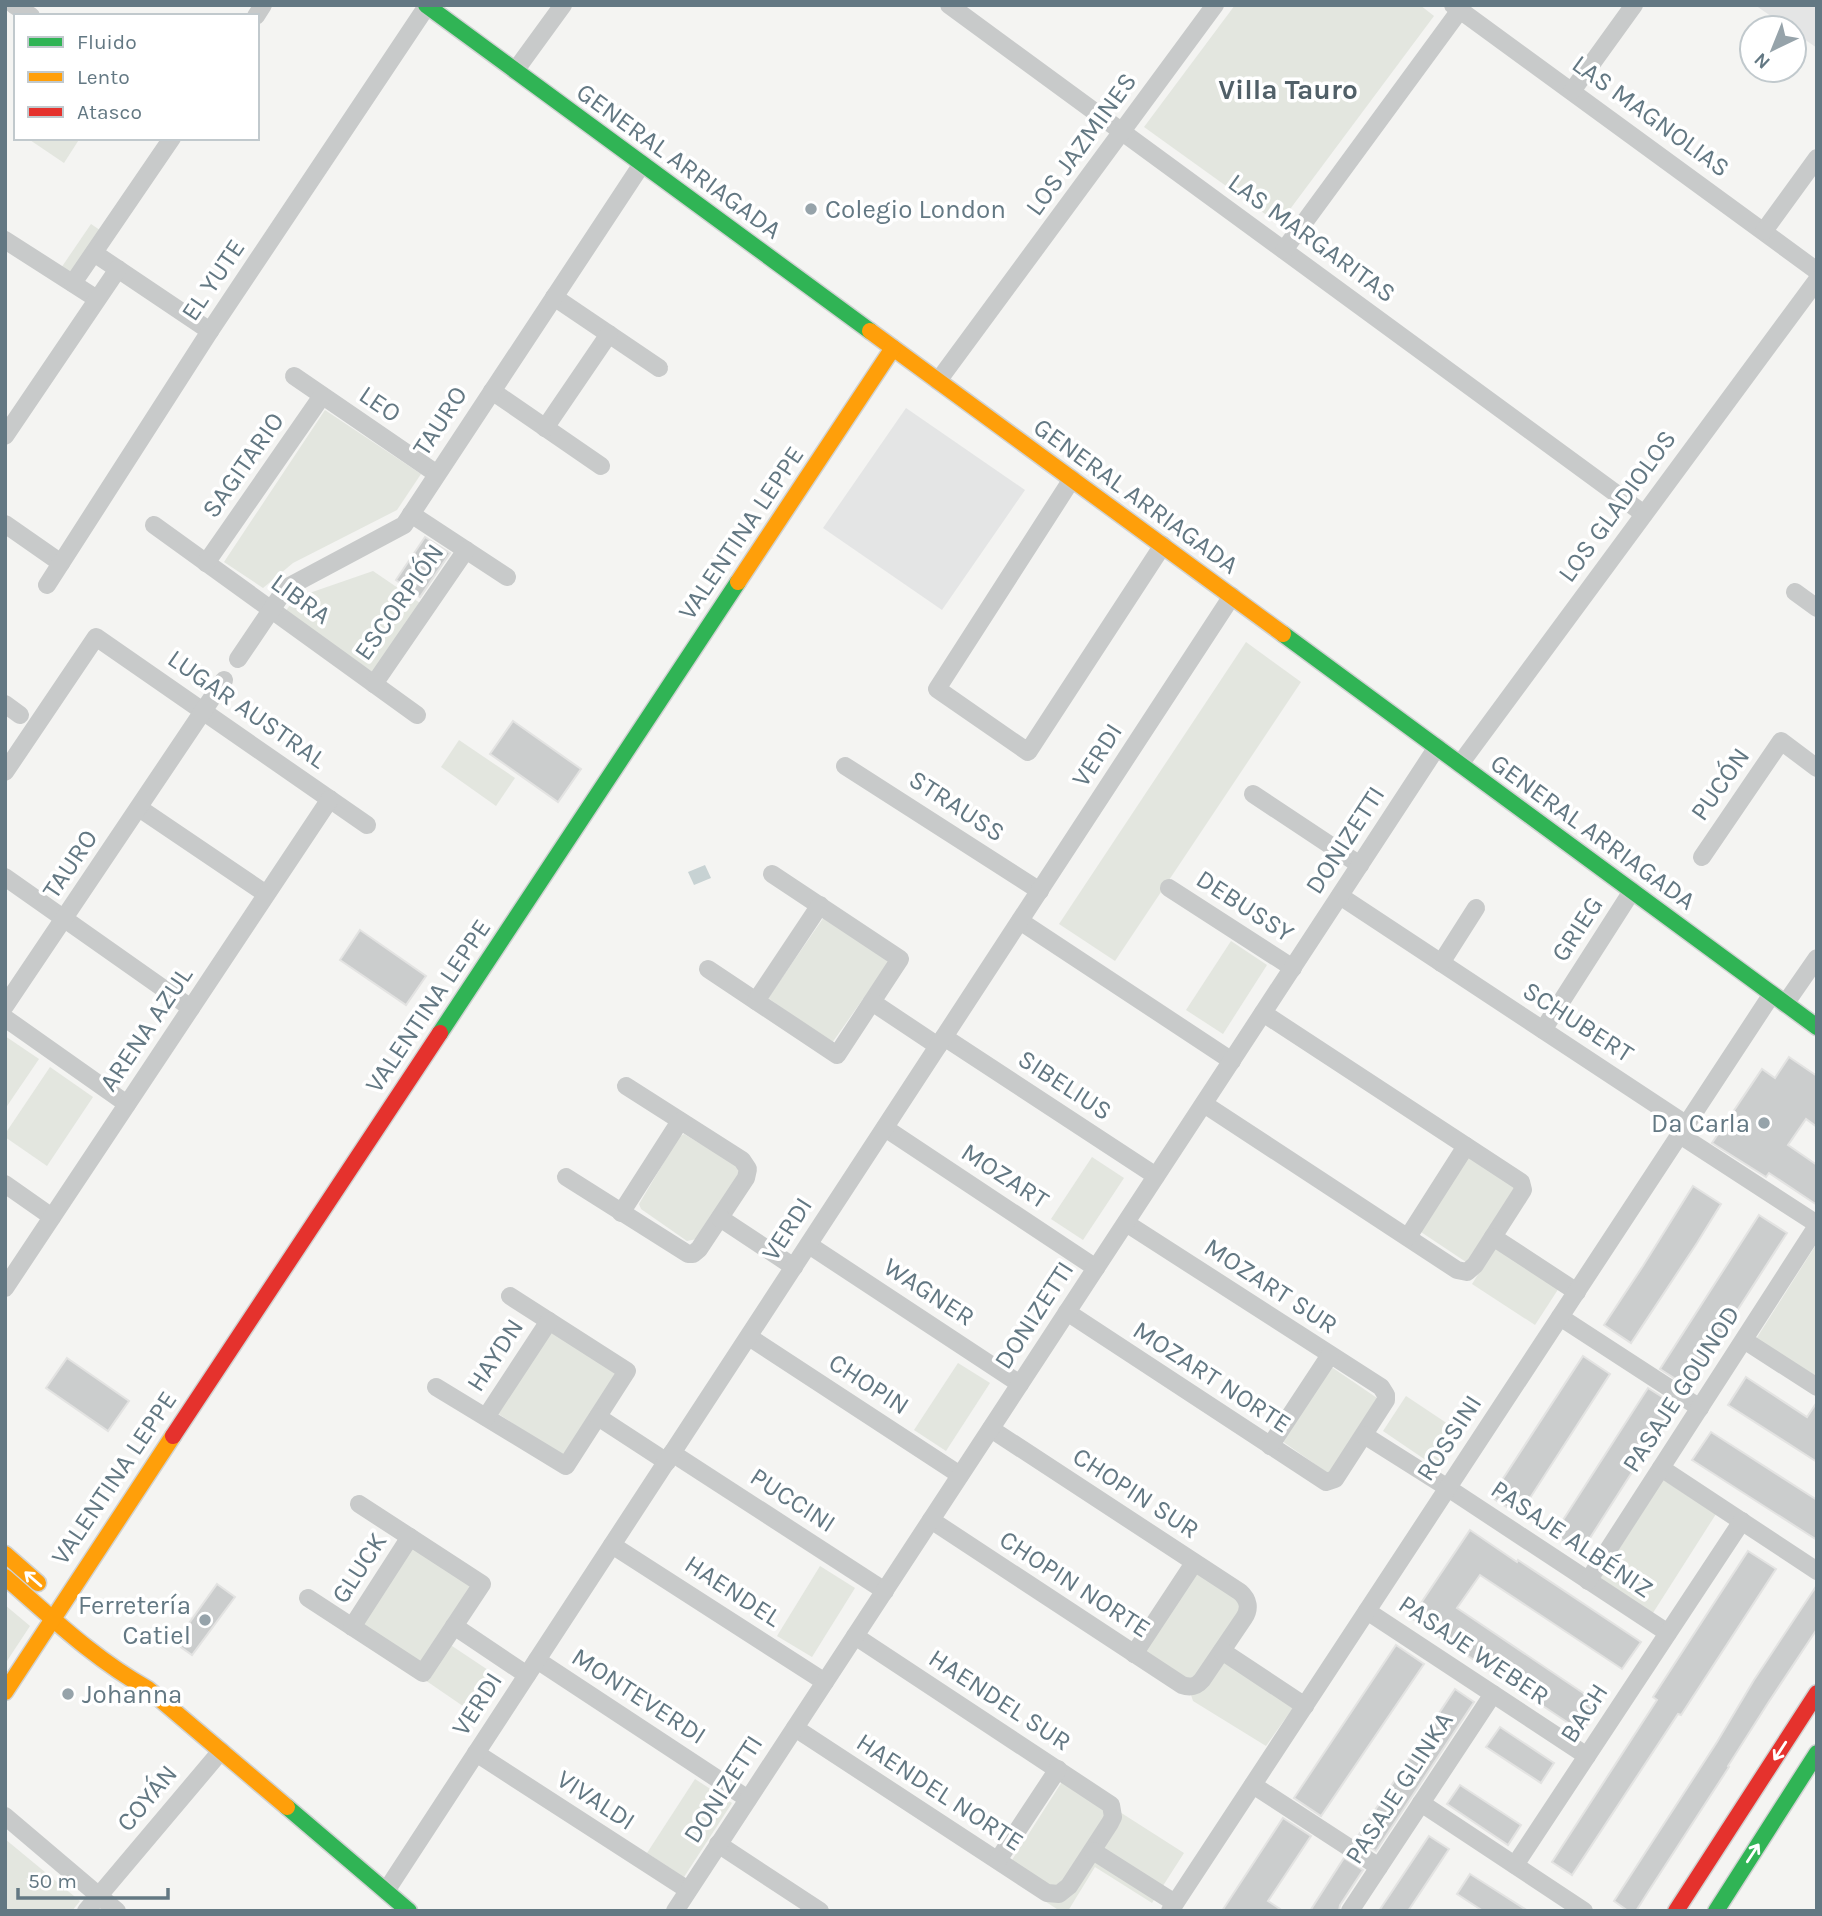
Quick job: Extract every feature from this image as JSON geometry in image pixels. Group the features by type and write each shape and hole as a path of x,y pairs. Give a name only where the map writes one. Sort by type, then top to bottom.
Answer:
{"street":[{"path":"515,71 563,5"},
{"name":"LAS MARGARITAS","path":"948,5 1644,514"},
{"name":"LOS JAZMINES","path":"939,381 1215,5"},
{"path":"1572,91 1634,5"},
{"name":"GENERAL ARRIAGADA","path":"427,6 1817,1027"},
{"name":"EL YUTE","path":"47,585 210,331 427,6"},
{"path":"1284,250 1457,8"},
{"name":"LAS MAGNOLIAS","path":"1457,8 1817,271"},
{"path":"73,283 171,140"},
{"path":"1764,231 1817,159"},
{"name":"TAURO","path":"238,659 286,588 404,525 642,164"},
{"path":"5,240 97,299"},
{"path":"94,253 210,331"},
{"path":"5,436 118,269"},
{"name":"LOS GLADIOLOS","path":"1460,764 1817,279"},
{"path":"554,297 659,368"},
{"path":"545,428 608,334"},
{"name":"VALENTINA LEPPE","path":"5,1692 52,1618 67,1607 893,348"},
{"name":"LEO","path":"294,376 437,474"},
{"path":"492,391 601,466"},
{"name":"SAGITARIO","path":"206,563 323,396"},
{"path":"1072,479 937,690 1028,752 1163,545"},
{"path":"411,514 507,577"},
{"path":"5,524 61,563"},
{"name":"LIBRA","path":"154,525 417,715"},
{"name":"ESCORPIÓN","path":"374,684 466,550"},
{"path":"1795,592 1817,608"},
{"name":"VERDI","path":"386,1891 1232,596"},
{"name":"LUGAR AUSTRAL","path":"5,772 96,637 367,825"},
{"name":"TAURO","path":"5,1006 224,680"},
{"path":"5,704 20,715"},
{"name":"PUCÓN","path":"1702,856 1781,741 1817,768"},
{"name":"DONIZETTI","path":"675,1911 1437,747"},
{"name":"STRAUSS","path":"845,766 1040,891"},
{"path":"1253,794 1360,865"},
{"name":"ARENA AZUL","path":"5,1288 330,799"},
{"path":"138,808 266,894"},
{"path":"708,969 837,1055 900,959 772,874"},
{"path":"5,877 191,1008"},
{"name":"DEBUSSY","path":"1170,888 1293,968"},
{"name":"GRIEG","path":"1543,1030 1632,891"},
{"name":"SCHUBERT","path":"1340,896 1543,1030 1817,1225"},
{"path":"756,1001 820,905"},
{"path":"1441,963 1476,908"},
{"path":"1020,921 1232,1061"},
{"name":"ROSSINI","path":"1172,1907 1683,1130 1779,999 1817,958"},
{"name":"SIBELIUS","path":"872,1002 941,1042 1156,1177"},
{"path":"1204,1104 1457,1269 1467,1272 1475,1265 1523,1190 1518,1179 1263,1013"},
{"path":"5,1018 127,1104"},
{"path":"566,1177 688,1254 699,1249 746,1178 748,1169 742,1160 625,1086"},
{"path":"621,1213 680,1121"},
{"name":"MOZART","path":"885,1128 1096,1268"},
{"path":"1408,1237 1466,1146"},
{"path":"5,1184 52,1217"},
{"path":"720,1218 794,1267"},
{"name":"MOZART SUR","path":"1126,1223 1381,1387 1386,1400 1364,1434"},
{"name":"PASAJE GOUNOD","path":"1588,1581 1817,1225"},
{"path":"1493,1237 1577,1292"},
{"name":"WAGNER","path":"809,1245 1020,1384"},
{"path":"436,1387 566,1466 627,1371 510,1296"},
{"name":"MOZART NORTE","path":"1067,1312 1321,1480 1335,1479 1364,1434"},
{"path":"1560,1317 1700,1408"},
{"name":"HAYDN","path":"486,1417 549,1321"},
{"name":"CHOPIN","path":"749,1337 960,1475"},
{"path":"1744,1340 1817,1387"},
{"path":"1270,1446 1330,1354"},
{"name":"PUCCINI","path":"598,1417 670,1458 884,1591"},
{"name":"CHOPIN SUR","path":"991,1429 1240,1592 1248,1604 1247,1614 1222,1651"},
{"path":"1364,1434 1448,1488"},
{"path":"1661,1468 1817,1571"},
{"name":"PASAJE ALBÉNIZ","path":"1448,1488 1668,1633"},
{"path":"307,1598 423,1673 482,1584 359,1504"},
{"name":"CHOPIN NORTE","path":"931,1520 1182,1685 1193,1687 1202,1680 1222,1651"},
{"name":"BACH","path":"1515,1865 1742,1521"},
{"name":"GLUCK","path":"352,1627 410,1537"},
{"name":"HAENDEL","path":"612,1545 825,1682"},
{"path":"5,1554 67,1607"},
{"path":"1134,1654 1195,1563"},
{"path":"7,1582 107,1664 148,1689 409,1911"},
{"name":"PASAJE WEBER","path":"1367,1611 1587,1756"},
{"name":"MONTEVERDI","path":"454,1626 532,1668 748,1799"},
{"name":"HAENDEL SUR","path":"855,1636 1106,1800 1111,1805 1113,1817 1093,1850"},
{"path":"118,1651 131,1664 148,1689"},
{"path":"1222,1651 1305,1706"},
{"path":"1676,1911 1817,1693"},
{"name":"PASAJE GLINKA","path":"1350,1911 1493,1694"},
{"name":"HAENDEL NORTE","path":"794,1728 1047,1893 1059,1894 1069,1886 1093,1850"},
{"name":"COYÁN","path":"86,1911 221,1751"},
{"name":"VIVALDI","path":"477,1753 688,1891"},
{"path":"1716,1911 1817,1753"},
{"path":"998,1860 1058,1769"},
{"path":"1253,1785 1379,1867"},
{"path":"1421,1803 1584,1911"},
{"path":"5,1816 117,1911"},
{"path":"718,1844 820,1911"},
{"path":"1093,1850 1172,1907"}],"shaded area":[{"path":"1235,5 1420,5 1434,16 1279,224 1144,127"},
{"path":"1755,5 1817,5 1817,48 1808,42 1808,14 1768,14"},
{"path":"30,140 79,140 64,163"},
{"path":"91,224 113,239 81,286 59,271"},
{"path":"906,408 1025,490 942,610 823,528"},
{"path":"325,410 421,474 397,510 293,563 263,588 224,562"},
{"path":"373,571 420,603 373,672 285,612 295,598"},
{"path":"1246,642 1301,682 1115,961 1059,924"},
{"path":"459,740 515,778 496,806 441,767"},
{"path":"705,865 711,878 694,885 688,872"},
{"path":"824,917 889,962 832,1043 768,998"},
{"path":"1231,941 1267,965 1223,1034 1186,1010"},
{"path":"5,1036 39,1059 5,1109"},
{"path":"50,1067 93,1097 47,1166 5,1137 5,1134"},
{"path":"684,1134 738,1166 740,1175 697,1239 687,1241 641,1209 639,1204 679,1137"},
{"path":"1467,1155 1517,1188 1469,1264 1418,1230"},
{"path":"1092,1157 1124,1178 1083,1240 1051,1219"},
{"path":"1817,1243 1817,1377 1756,1339"},
{"path":"1495,1247 1559,1288 1535,1325 1472,1284"},
{"path":"551,1330 617,1373 563,1456 497,1413"},
{"path":"958,1363 990,1383 946,1451 914,1430"},
{"path":"1330,1366 1377,1398 1329,1474 1282,1441"},
{"path":"1406,1396 1460,1432 1436,1467 1383,1431"},
{"path":"1663,1480 1716,1514 1651,1616 1598,1582"},
{"path":"413,1545 473,1584 422,1663 361,1624"},
{"path":"820,1566 855,1588 812,1657 777,1636"},
{"path":"1196,1570 1239,1599 1241,1611 1214,1654 1295,1705 1266,1746 1193,1701 1186,1680 1145,1653 1146,1646"},
{"path":"5,1605 30,1626 5,1664"},
{"path":"449,1644 500,1678 476,1715 425,1680"},
{"path":"1065,1777 1184,1853 1152,1903 1095,1867 1068,1911 1060,1911 1003,1874"},
{"path":"695,1779 732,1803 684,1877 647,1853"},
{"path":"5,1839 80,1901 72,1911 5,1911"}],"building":[{"path":"425,537 450,553 420,597 396,580"},
{"path":"513,721 581,769 558,802 490,754"},
{"path":"360,930 426,976 406,1005 340,960"},
{"name":"Da Carla","path":"1789,1057 1817,1076 1817,1127 1806,1119 1788,1145 1817,1165 1817,1205 1769,1173 1766,1177 1712,1143 1762,1069 1775,1078"},
{"path":"1693,1186 1721,1204 1631,1343 1604,1325"},
{"path":"1759,1215 1787,1233 1688,1387 1660,1369"},
{"path":"1583,1356 1610,1374 1519,1515 1491,1497"},
{"path":"67,1358 129,1401 108,1431 46,1388"},
{"path":"1746,1377 1807,1417 1817,1402 1817,1462 1728,1405"},
{"path":"1648,1388 1675,1405 1581,1552 1554,1534"},
{"path":"1711,1432 1817,1500 1817,1540 1692,1460"},
{"path":"1470,1530 1641,1642 1622,1669 1480,1575 1457,1608 1601,1705 1582,1732 1411,1618"},
{"path":"1748,1551 1776,1569 1572,1875 1552,1862 1657,1700 1653,1697"},
{"name":"Ferretería Catiel","path":"217,1584 235,1597 192,1655 175,1643"},
{"path":"1817,1585 1817,1629 1636,1911 1628,1911 1614,1901"},
{"path":"1396,1645 1424,1664 1321,1816 1294,1798"},
{"path":"1455,1689 1474,1702 1376,1851 1357,1839 1358,1836"},
{"path":"1500,1727 1554,1763 1541,1783 1486,1747"},
{"path":"1460,1785 1521,1825 1508,1845 1447,1804"},
{"path":"1283,1818 1311,1836 1268,1901 1283,1911 1222,1911"},
{"path":"1429,1836 1449,1849 1408,1911 1379,1911"},
{"path":"1344,1858 1363,1870 1340,1905 1339,1911 1310,1911"},
{"path":"1470,1874 1528,1911 1483,1911 1457,1894"}],"traffic: fast":[{"path":"426,5 870,331"},
{"path":"440,1033 738,582"},
{"path":"1283,634 1817,1027"},
{"path":"1716,1911 1817,1753"},
{"path":"287,1807 409,1911"}],"traffic: slow":[{"path":"870,331 1283,634"},
{"path":"738,582 893,348"},
{"path":"5,1692 173,1436"},
{"path":"5,1554 38,1583"},
{"path":"5,1577 91,1651 148,1689 287,1807"}],"traffic: jam":[{"path":"173,1436 440,1033"},
{"path":"1676,1911 1817,1693"}],"place":[{"name":"Colegio London","path":"811,209"},
{"name":"Da Carla","path":"1764,1123"},
{"name":"Ferretería Catiel","path":"205,1620"},
{"name":"Johanna","path":"68,1694"}],"district":[{"name":"Villa Tauro","path":"1288,89"}]}
